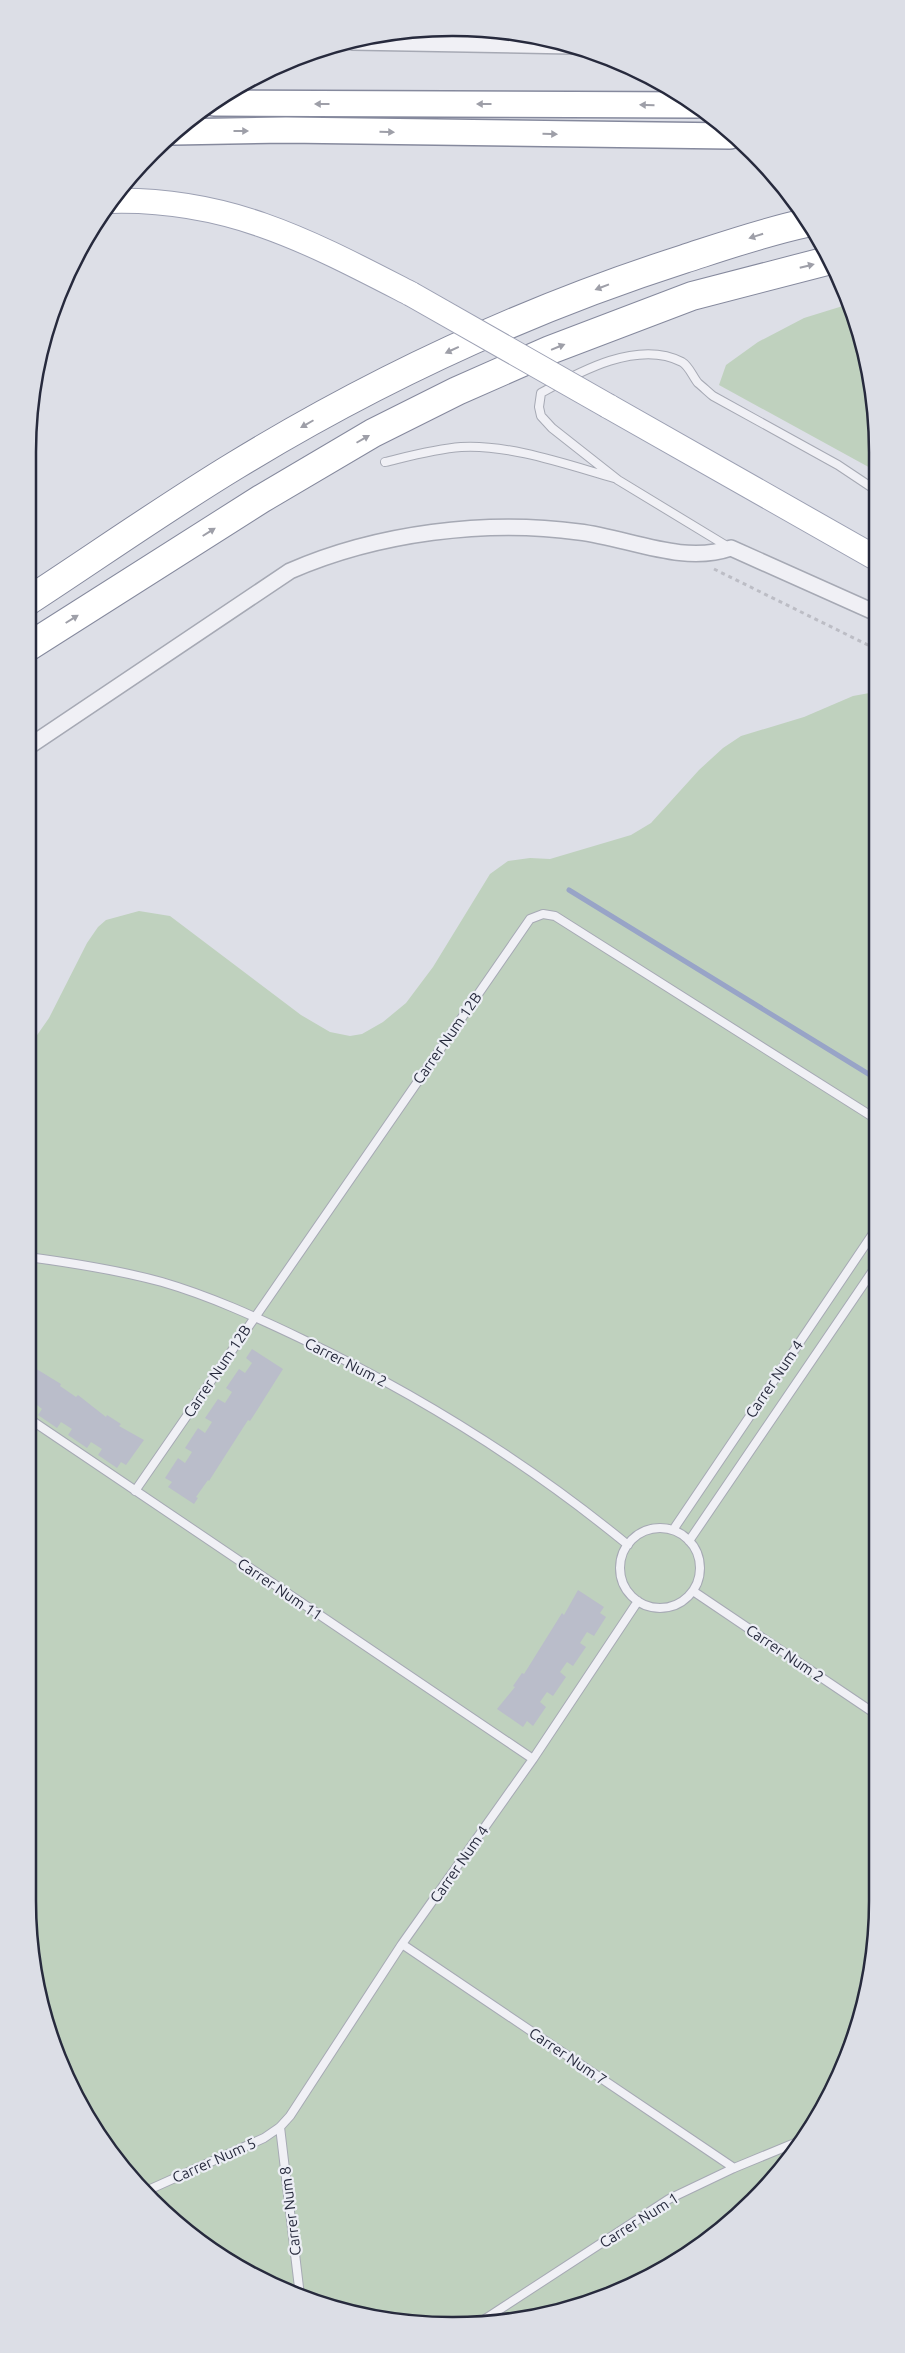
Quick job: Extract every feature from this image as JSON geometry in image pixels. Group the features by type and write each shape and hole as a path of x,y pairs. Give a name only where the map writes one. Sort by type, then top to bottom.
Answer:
{"highway":[{"path":"226,103 682,105"},
{"path":"188,131 722,136"},
{"path":"36,596 236,465 348,401 431,360 512,322 631,276 801,224"},
{"path":"36,642 261,499 373,433 457,391 568,343 692,296 823,262"}],"main road":[{"path":"120,201 177,204 223,212 280,230 330,252 411,294 869,555"}],"street":[{"path":"381,43 540,45"},
{"path":"36,742 290,571 319,558 380,542 455,530 525,526 580,532 668,551 713,554 731,548 869,610"}],"lane":[{"path":"731,548 618,480 552,428 541,416 539,407 541,393 586,368 638,355 661,354 684,363 698,382 713,396 838,465 869,486"},
{"path":"386,462 462,447 504,451 562,463 618,480"},
{"name":"Carrer Num 12B","path":"135,1492 530,919 544,914 555,916 869,1115"},
{"name":"Carrer Num 4","path":"673,1530 869,1239"},
{"name":"Carrer Num 2","path":"36,1258 114,1270 162,1282 207,1297 330,1352 433,1408 553,1486 628,1545"},
{"name":"Carrer Num 4","path":"689,1541 869,1276"},
{"name":"Carrer Num 11","path":"36,1424 533,1759"},
{"path":"658,1528 673,1530 689,1541 698,1556 700,1569 693,1591 682,1602 670,1607 656,1608 638,1601 624,1587 620,1574 621,1561 628,1545 645,1531 658,1528"},
{"name":"Carrer Num 2","path":"693,1591 869,1710"},
{"name":"Carrer Num 4","path":"280,2126 301,2101 402,1944 533,1759 638,1601"},
{"name":"Carrer Num 7","path":"402,1944 734,2168"},
{"name":"Carrer Num 5","path":"152,2188 264,2138 280,2126"},
{"name":"Carrer Num 8","path":"280,2126 299,2287"},
{"name":"Carrer Num 1","path":"492,2315 669,2199 734,2168 789,2145"}],"path":[{"path":"691,553 720,573 789,604 869,645"}],"green space":[{"path":"842,306 855,345 861,371 868,425 869,467 719,385 726,365 758,342 804,318"},
{"path":"869,693 869,1900 868,1928 861,1982 847,2034 826,2085 813,2109 783,2154 765,2175 747,2195 706,2231 684,2247 637,2274 586,2295 560,2303 534,2309 480,2316 452,2317 398,2313 371,2309 319,2295 268,2274 221,2247 178,2213 140,2175 106,2132 79,2085 58,2034 44,1982 37,1928 36,1900 36,1037 49,1018 87,943 98,927 106,920 139,911 170,916 301,1015 330,1032 350,1036 362,1034 383,1022 406,1003 433,967 490,874 508,861 530,858 550,859 631,835 651,823 699,770 723,748 741,736 804,717 853,696"}],"building":[{"path":"252,1349 283,1369 250,1421 248,1420 209,1481 196,1497 198,1498 194,1504 168,1487 172,1482 165,1478 178,1458 185,1463 192,1452 185,1448 198,1428 205,1433 212,1422 205,1418 218,1399 225,1403 232,1392 226,1388 239,1369 245,1373 252,1363 246,1358"},
{"path":"36,1369 61,1384 60,1386 76,1397 78,1395 106,1417 107,1415 121,1424 119,1426 144,1440 126,1465 121,1462 117,1468 98,1455 102,1449 91,1442 87,1448 68,1435 72,1429 61,1422 57,1428 38,1415 42,1409 36,1404"},
{"path":"578,1590 604,1607 600,1613 606,1617 594,1636 587,1632 580,1643 586,1647 573,1666 567,1662 560,1672 566,1677 553,1696 547,1692 540,1702 546,1707 533,1726 527,1721 523,1727 497,1709 515,1687 513,1686 522,1673 524,1674 562,1613 564,1615"}],"waterway":[{"path":"569,890 869,1074"}]}
